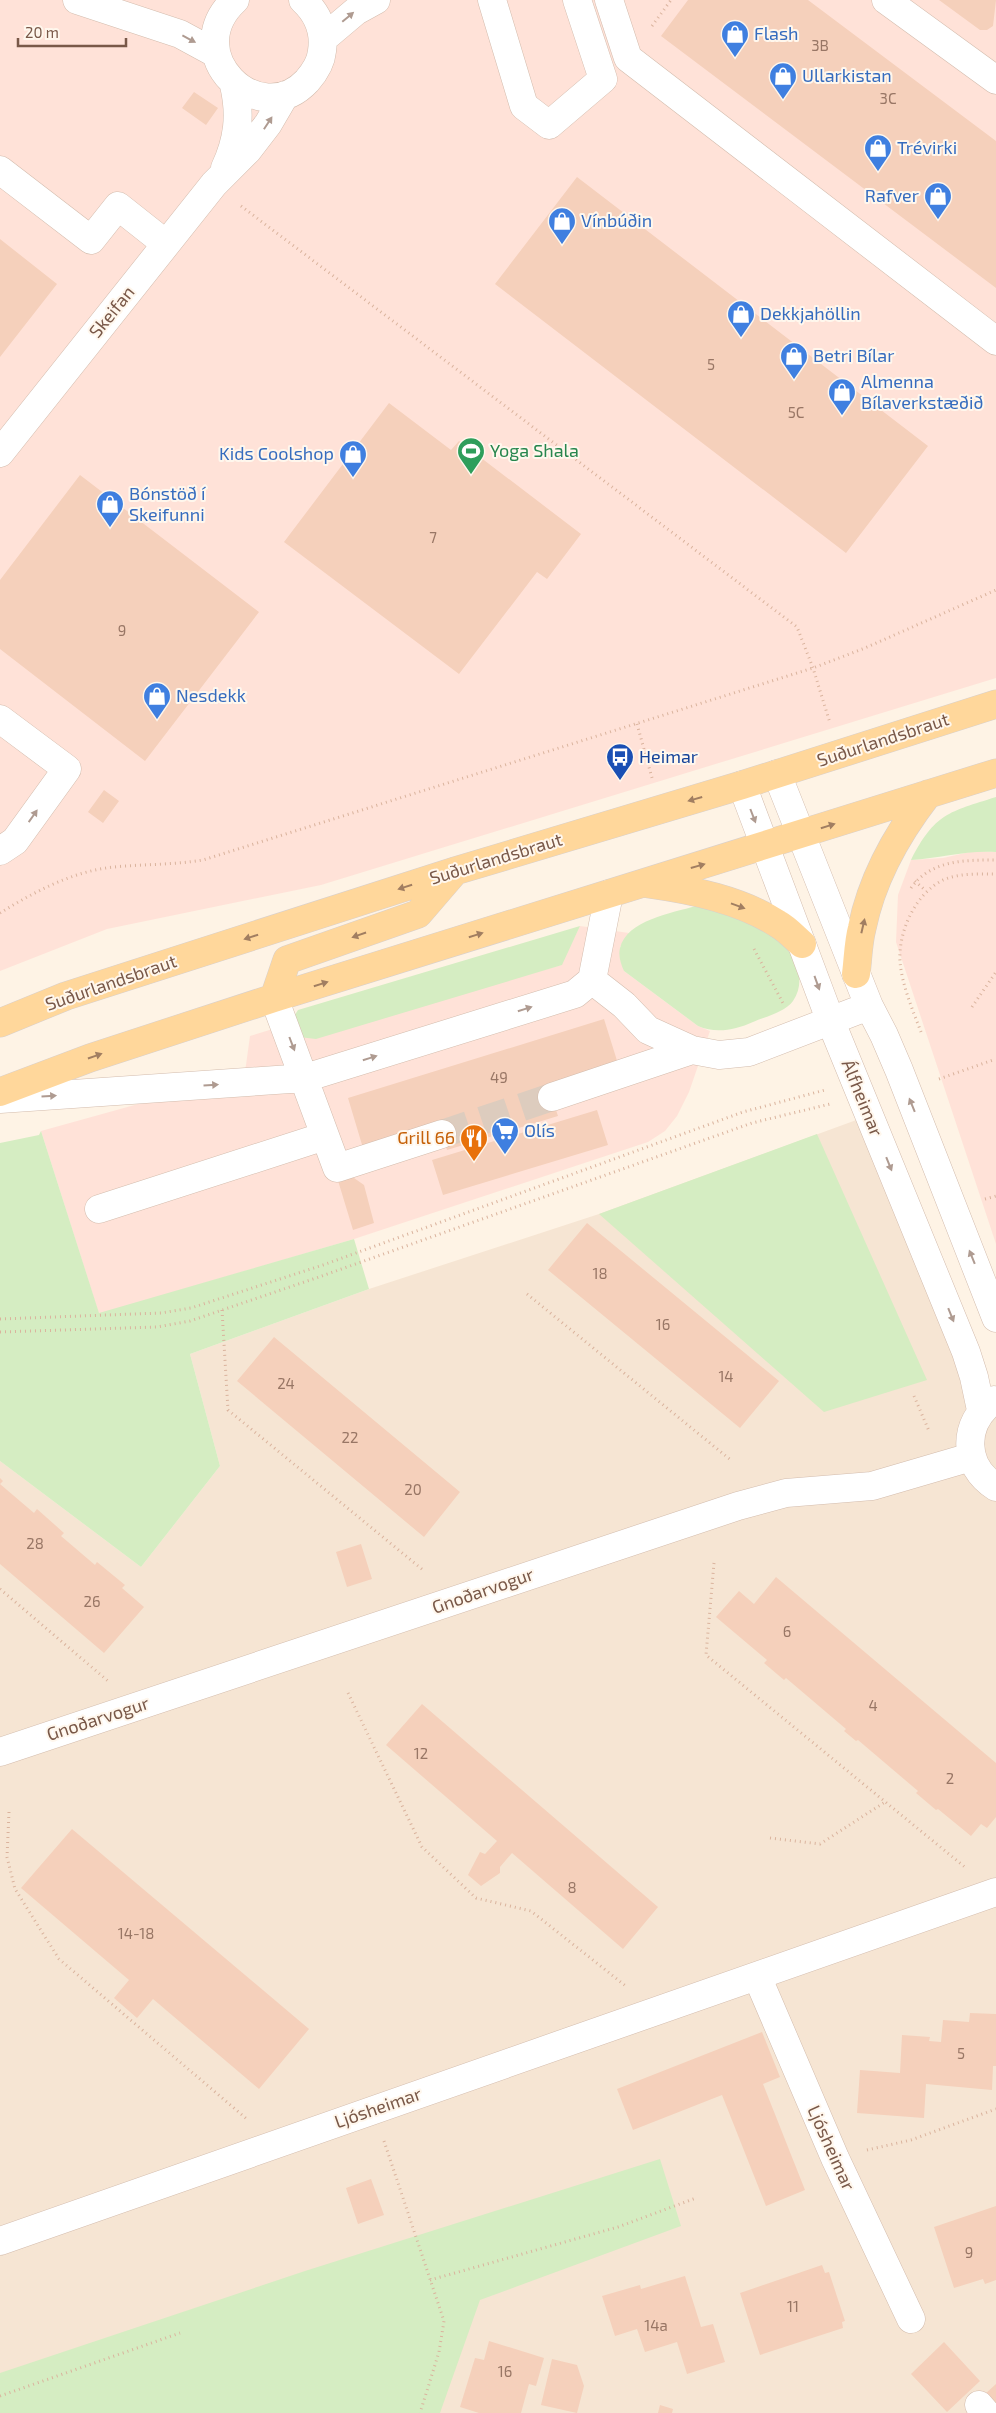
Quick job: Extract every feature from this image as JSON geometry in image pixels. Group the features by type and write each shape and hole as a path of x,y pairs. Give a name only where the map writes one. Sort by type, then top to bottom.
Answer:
{"main road":[{"name":"Suðurlandsbraut","path":"0,1023 66,996 455,871 742,785 996,704"},
{"path":"0,1092 90,1058 274,998 640,883 765,847 996,773"},
{"path":"856,974 862,928 883,863 903,827 928,794"},
{"path":"274,998 287,960 418,914 455,871"},
{"path":"640,883 679,888 754,911 779,924 802,944"},
{"path":"0,1004 66,996"}],"street":[{"path":"77,0 124,8 180,34 215,53"},
{"name":"Skeifan","path":"224,172 236,137 239,118 234,85 222,71 215,53 214,37 218,22 226,8 235,0"},
{"path":"234,85 250,94 267,97 284,95 302,87 314,73 322,56 324,38 314,11 303,0"},
{"path":"324,38 356,11 376,0"},
{"path":"492,0 524,106 549,125 603,79 577,0"},
{"path":"609,0 628,58 996,341"},
{"path":"886,0 996,80"},
{"name":"Skeifan","path":"0,453 224,172 248,150 263,131 284,95"},
{"path":"0,170 91,240 118,206 166,244"},
{"path":"0,719 66,769 15,841 0,851"},
{"path":"777,774 869,1006 899,1070 996,1318"},
{"name":"Álfheimar","path":"742,785 831,1022 966,1352 974,1377 988,1405"},
{"path":"928,794 996,786"},
{"path":"0,1099 305,1078 575,994 592,980 608,894"},
{"path":"592,980 624,1005 648,1030 692,1050 719,1055 749,1052 869,1006"},
{"path":"274,998 305,1078 336,1168 442,1134"},
{"path":"552,1097 692,1050"},
{"path":"99,1209 325,1136"},
{"path":"988,1405 973,1424 969,1441 971,1457 977,1470 988,1482 996,1487"},
{"name":"Gnoðarvogur","path":"0,1752 738,1506 786,1493 872,1486 971,1457"},
{"name":"Ljósheimar","path":"0,2241 996,1892"},
{"name":"Ljósheimar","path":"757,1976 835,2158 911,2319"}],"path":[{"path":"241,206 797,626 832,726"},
{"path":"0,913 34,892 77,876 112,867 176,865 203,860 813,668 865,648 996,590"},
{"path":"637,724 652,780"},
{"path":"906,895 916,882 940,865 963,860 996,860"},
{"path":"924,1040 900,962 907,923 926,891 943,880 956,876 996,874"},
{"path":"916,882 926,891"},
{"path":"750,941 785,1008"},
{"path":"972,1007 996,972"},
{"path":"939,1079 993,1060"},
{"path":"0,1318 161,1313 191,1308 323,1265 743,1112 829,1088"},
{"path":"0,1332 157,1328 190,1321 752,1122 831,1104"},
{"path":"984,1200 996,1196"},
{"path":"527,1294 732,1461"},
{"path":"222,1310 228,1410 423,1570"},
{"path":"914,1396 929,1431"},
{"path":"714,1562 706,1655 974,1874"},
{"path":"0,1589 108,1681"},
{"path":"348,1693 422,1847 476,1898 531,1911 657,2011"},
{"path":"770,1838 820,1844 885,1802"},
{"path":"9,1812 7,1857 15,1889 59,1959 276,2144"},
{"path":"835,2158 910,2140 996,2110"},
{"path":"383,2138 444,2321 439,2352 420,2413"},
{"path":"430,2280 618,2227 696,2198"},
{"path":"0,2396 180,2333"}],"shaded area":[{"path":"0,0 996,0 996,678 321,885 107,929 0,971"},
{"path":"974,851 996,852 996,1244 896,942 898,895 911,860 943,858"},
{"path":"580,926 629,933 620,947 624,971 698,1026 710,1031 689,1092 677,1116 665,1131 648,1142 354,1239 99,1314 41,1131 167,1096 242,1094 250,1036 289,1024 512,979 561,965"},
{"path":"881,1111 996,1413 996,2413 0,2413 0,1461 141,1567 220,1466 190,1354 369,1289 599,1214"}],"green space":[{"path":"996,797 996,852 975,852 911,860 928,832 945,816"},
{"path":"696,906 724,912 751,921 768,930 784,943 795,961 799,982 798,992 789,1005 774,1014 739,1027 726,1030 712,1030 698,1026 624,971 619,951 624,938 631,931 652,919"},
{"path":"580,926 562,965 316,1039 299,1037 289,1024 298,1010"},
{"path":"41,1131 99,1313 354,1239 369,1289 190,1354 220,1466 141,1567 0,1461 0,1143 39,1135"},
{"path":"817,1134 927,1380 824,1412 599,1214"},
{"path":"660,2159 681,2226 480,2300 440,2413 0,2413 0,2373 305,2271"}],"building":[{"path":"688,0 808,0 996,141 996,288 661,36"},
{"path":"939,0 996,0 993,26 987,30 980,30"},
{"path":"194,92 218,108 206,125 182,108"},
{"path":"577,177 928,446 846,553 495,284"},
{"path":"0,239 57,284 0,357"},
{"path":"389,403 451,450 459,441 581,534 547,579 537,572 459,674 284,542"},
{"path":"80,475 259,612 145,761 0,649 0,580"},
{"path":"104,790 119,801 103,823 88,812"},
{"path":"604,1019 619,1067 549,1089 558,1116 447,1150 439,1125 363,1148 348,1098"},
{"path":"597,1110 608,1145 443,1195 432,1160"},
{"path":"344,1171 364,1185 374,1223 353,1230 336,1174"},
{"path":"587,1223 779,1381 740,1428 548,1270"},
{"path":"274,1337 460,1492 424,1537 237,1381"},
{"path":"0,1484 34,1513 37,1509 64,1533 61,1536 95,1565 97,1562 125,1585 122,1588 144,1607 104,1653 0,1564"},
{"path":"361,1544 372,1579 347,1587 336,1552"},
{"path":"776,1577 996,1763 996,1817 987,1828 981,1824 971,1836 938,1809 936,1810 916,1793 918,1791 858,1740 856,1741 844,1731 846,1729 786,1678 784,1680 764,1663 767,1660 716,1617 739,1591 754,1604"},
{"path":"422,1704 658,1907 623,1949 512,1853 500,1867 500,1873 481,1886 468,1875 480,1852 485,1854 497,1841 386,1745"},
{"path":"72,1829 309,2029 259,2089 153,1999 137,2018 114,1998 129,1980 21,1888"},
{"path":"970,2013 996,2014 996,2066 993,2066 992,2090 926,2084 924,2118 857,2113 860,2070 900,2073 902,2035 930,2037 929,2041 941,2042 943,2020 969,2022"},
{"path":"762,2032 780,2077 763,2084 805,2190 766,2206 722,2095 633,2130 617,2089"},
{"path":"371,2179 384,2215 358,2224 346,2188"},
{"path":"996,2206 996,2280 985,2284 983,2279 954,2288 934,2227"},
{"path":"822,2265 825,2273 829,2272 845,2321 842,2322 843,2328 760,2355 740,2293"},
{"path":"685,2276 701,2327 713,2324 725,2362 687,2374 677,2342 645,2352 637,2329 615,2336 602,2296 640,2285 641,2289"},
{"path":"489,2341 544,2358 536,2386 529,2384 521,2413 479,2413 460,2407 475,2358 484,2360"},
{"path":"944,2342 980,2381 947,2412 911,2374"},
{"path":"552,2359 577,2365 584,2386 577,2413 541,2405"},
{"path":"996,2384 996,2406 985,2394"},
{"path":"660,2405 673,2409 672,2413 658,2413"}],"tunnel":[{"path":"442,1134 552,1097"}],"place":[{"name":"Flash","path":"735,58"},
{"name":"Ullarkistan","path":"783,100"},
{"name":"Trévirki","path":"878,172"},
{"name":"Rafver","path":"938,220"},
{"name":"Vínbúðin","path":"562,245"},
{"name":"Dekkjahöllin","path":"741,338"},
{"name":"Betri Bílar","path":"794,380"},
{"name":"Almenna Bílaverkstæðið","path":"842,416"},
{"name":"Yoga Shala","path":"471,475"},
{"name":"Kids Coolshop","path":"353,478"},
{"name":"Bónstöð í Skeifunni","path":"110,528"},
{"name":"Nesdekk","path":"157,720"},
{"name":"Heimar","path":"620,781"},
{"name":"Olís","path":"505,1155"},
{"name":"Grill 66","path":"474,1162"}]}
